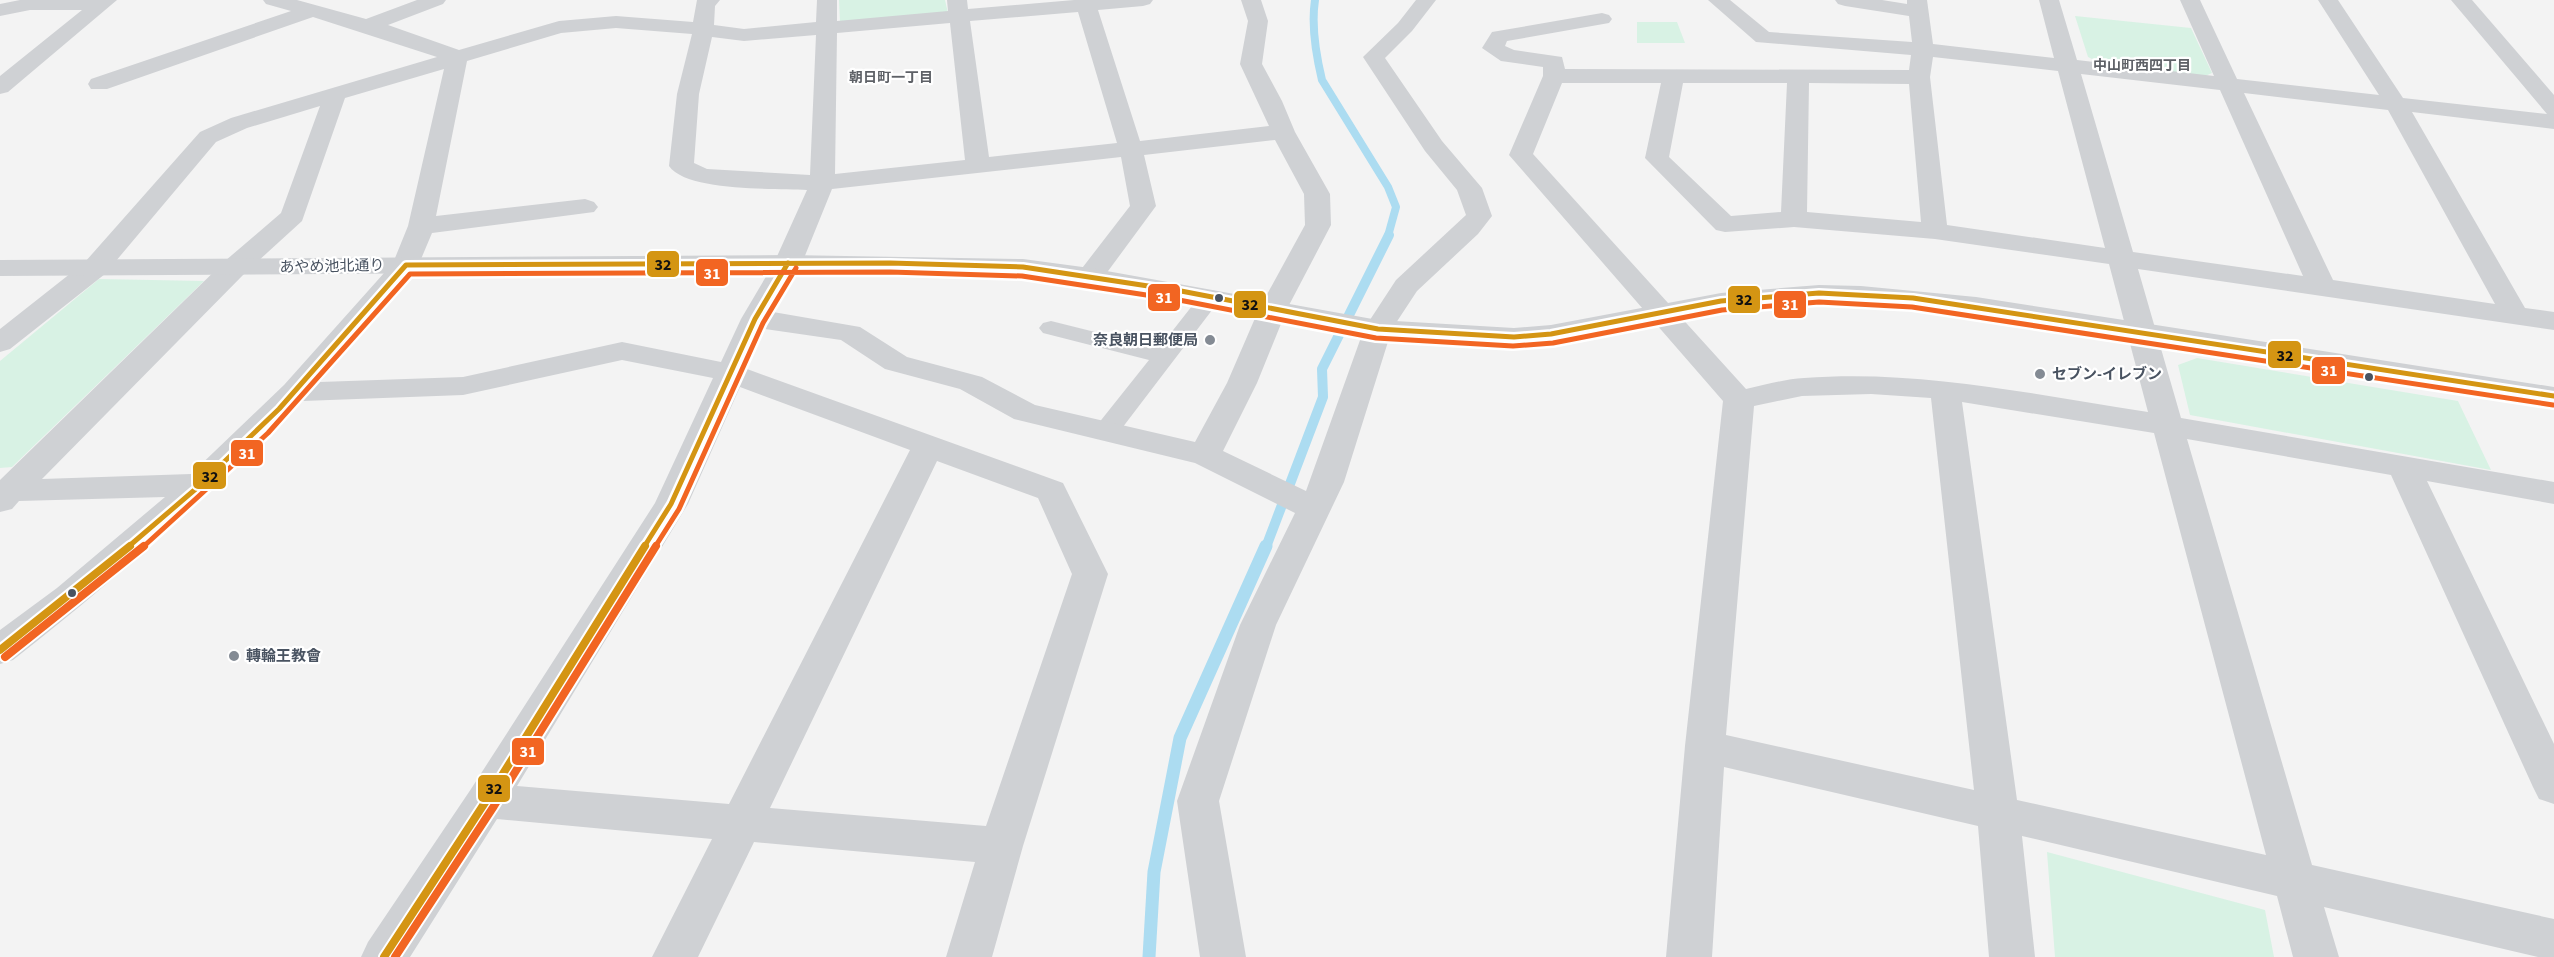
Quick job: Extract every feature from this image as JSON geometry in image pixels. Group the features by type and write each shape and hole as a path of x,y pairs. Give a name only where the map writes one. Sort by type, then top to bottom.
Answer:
{"street":[{"path":"273,0 369,25 456,57"},
{"path":"369,25 436,0"},
{"path":"710,0 705,3 703,31 688,94 681,166 702,176 822,183 1283,132"},
{"path":"384,957 486,801 671,504 755,320 788,263 822,183 827,0"},
{"path":"0,343 95,268 208,137 239,123 456,57 558,27 616,22 673,25 744,35 828,27 959,8 1086,5 1143,0"},
{"path":"1205,455 1242,383 1272,309 1318,225 1317,194 1283,132 1271,101 1251,64 1251,48 1258,21 1251,0"},
{"path":"1223,957 1198,801 1258,625 1314,509 1348,422 1378,329 1406,285 1469,228 1479,216 1469,189 1433,146 1374,57 1406,27 1426,0"},
{"path":"1718,0 1763,38 1923,49 2554,122"},
{"path":"1845,0 1918,6 1923,49 1919,78 1935,231"},
{"path":"2049,0 2316,957"},
{"path":"2190,0 2322,287"},
{"path":"2328,0 2396,104 2515,315"},
{"path":"2461,0 2554,109"},
{"path":"0,10 30,4 104,2"},
{"path":"0,87 104,2"},
{"path":"1086,5 1131,149 1143,206 1090,276"},
{"path":"959,8 978,165"},
{"path":"99,84 313,10"},
{"path":"1602,19 1499,36 1493,48 1509,56 1554,62 1554,76 1521,154 1739,400 1706,746 1689,957"},
{"path":"0,650 70,597 200,485 295,392 406,265 422,226 456,57"},
{"path":"1554,76 1919,78"},
{"path":"1794,219 1798,76"},
{"path":"1673,77 1658,158 1725,224 1794,219 1935,231 2554,321"},
{"path":"4,494 235,267 293,216 334,95"},
{"path":"422,226 585,207"},
{"name":"あやめ池北通り","path":"0,268 788,263 1023,267 1211,297 1378,329 1514,337 1560,332 1659,311 1760,298 1820,293 1861,294 1976,305 2142,333 2554,396"},
{"path":"1107,430 1211,297"},
{"path":"755,320 798,323 850,333 896,363 970,383 1025,412 1205,455 1314,509"},
{"path":"1051,328 1163,356"},
{"path":"295,392 464,386 622,351 731,372 1051,491 1090,574 1001,846 969,957"},
{"path":"1739,400 1802,387 1871,385 1945,390 2167,425 2405,469 2554,493"},
{"path":"1945,390 1998,813 2012,957"},
{"path":"675,957 928,447"},
{"path":"2405,469 2554,787"},
{"path":"4,494 200,485"},
{"path":"1706,746 2554,940"},
{"path":"486,801 1001,846"}],"green space":[{"path":"839,0 945,0 948,13 840,22"},
{"path":"2075,16 2191,28 2212,73 2205,76 2100,63 2088,57"},
{"path":"1637,22 1677,22 1685,43 1637,43"},
{"path":"99,279 204,281 12,467 0,468 0,361"},
{"path":"2197,358 2458,401 2491,470 2190,415 2178,365"},
{"path":"2047,852 2265,910 2274,957 2055,957"}],"waterway":[{"path":"1315,0 1315,40 1322,80 1388,187 1396,207 1388,236"},
{"path":"1266,547 1323,397 1322,369 1389,235"},
{"path":"1149,957 1154,872 1180,738 1266,546"}],"transit line":[{"name":"32","path":"384,957 486,801 671,504 755,319 788,263"},
{"name":"32","path":"0,650 133,543 229,458 298,389 406,265 890,263 1023,267 1181,291 1378,329 1514,337 1551,334 1721,301 1819,293 1913,298 2554,396"},
{"name":"31","path":"395,957 494,806 679,509 763,323 796,268"},
{"name":"31","path":"5,657 140,549 237,463 305,394 410,274 890,272 1022,276 1179,300 1376,338 1513,346 1553,343 1722,310 1819,302 1912,307 2553,405"}],"place":[{"name":"奈良朝日郵便局","path":"1210,340"},
{"name":"セブン-イレブン","path":"2040,374"},
{"name":"轉輪王教會","path":"234,656"}],"district":[{"name":"中山町西四丁目","path":"2142,65"},
{"name":"朝日町一丁目","path":"891,77"}]}
